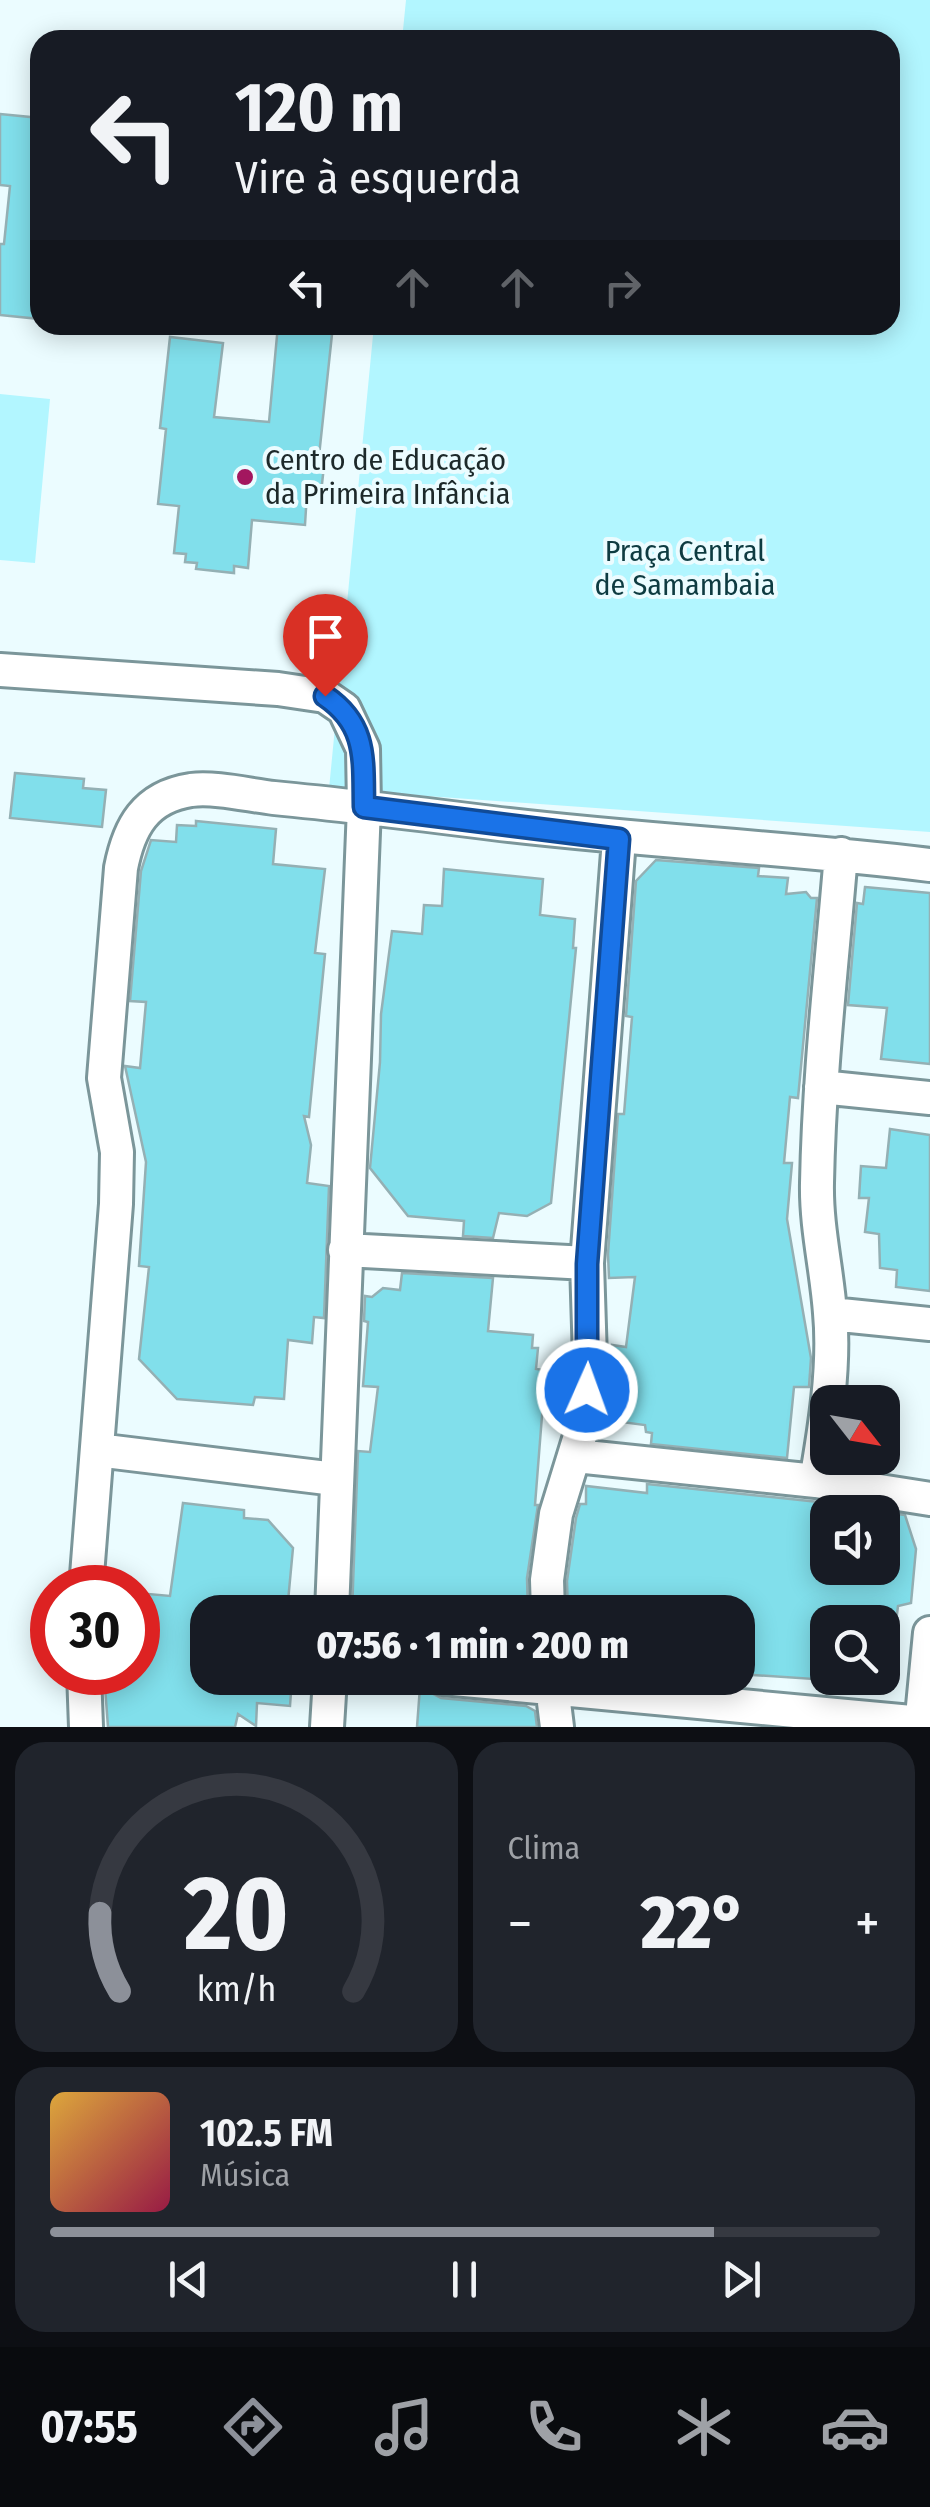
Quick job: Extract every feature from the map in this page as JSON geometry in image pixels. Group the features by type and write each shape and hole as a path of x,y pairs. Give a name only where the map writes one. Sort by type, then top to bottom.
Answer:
{"street":[{"path":"0,670 278,689 325,696 344,708 363,750 364,807 332,1595"},
{"path":"88,1565 117,1187 117,1152 104,1078 121,868 126,839 135,822 151,807 193,790 619,839 841,854 930,865"},
{"path":"547,1595 556,1514 585,1420 590,1360 587,1264 619,839"},
{"path":"816,1481 825,1426 830,1314 816,1187 841,854"},
{"path":"821,1087 930,1098"},
{"path":"345,1250 587,1264"},
{"path":"830,1314 930,1324"},
{"path":"97,1450 335,1479"},
{"path":"576,1456 816,1481 930,1500"},
{"path":"657,1695 922,1725 930,1633"},
{"path":"85,1695 86,1727"},
{"path":"327,1727 329,1695"},
{"path":"552,1695 556,1727"}],"green space":[{"name":"Praça Central de Samambaia","path":"406,0 930,0 930,832 329,789 373,335 900,335 900,30 403,30"},
{"path":"0,394 50,399 35,563 0,560"}],"building":[{"path":"0,114 30,117 30,318 0,315 0,244 4,244 10,186 0,185"},
{"path":"277,335 332,335 319,456 325,457 321,493 307,492 305,525 252,520 248,568 234,566 234,573 196,569 197,563 185,562 186,554 174,553 179,506 158,504 166,429 160,428 170,337 223,343 214,417 269,422"},
{"path":"15,773 84,779 83,788 106,790 102,827 10,818"},
{"path":"196,821 276,829 273,864 325,869 315,953 325,954 309,1117 304,1116 311,1145 307,1183 329,1186 324,1318 314,1317 312,1343 288,1340 284,1399 255,1397 253,1405 177,1399 139,1359 149,1267 139,1266 146,1162 125,1066 140,1068 146,1002 130,1001 141,871 151,840 176,842 177,825 196,826"},
{"path":"656,860 759,868 758,876 788,878 786,894 806,892 817,898 798,1098 790,1097 784,1163 792,1163 787,1219 811,1358 809,1387 794,1387 787,1458 651,1444 652,1433 646,1432 645,1425 606,1420 612,1345 626,1347 635,1277 609,1278 608,1254 618,1114 624,1114 632,1017 626,1016 636,881"},
{"path":"444,869 543,879 540,915 575,919 576,948 551,1203 527,1216 499,1213 493,1238 463,1236 464,1221 408,1216 370,1168 381,1014 392,931 422,934 424,905 442,906"},
{"path":"865,887 930,893 930,1064 881,1059 887,1008 848,1005 857,903 863,904"},
{"path":"890,1129 930,1135 930,1291 896,1287 897,1270 880,1268 879,1234 865,1232 869,1198 859,1198 861,1166 886,1168"},
{"path":"402,1273 493,1278 488,1331 533,1335 532,1348 538,1348 536,1369 544,1370 538,1505 528,1595 353,1595 358,1451 370,1452 378,1387 363,1386 368,1322 364,1321 365,1296 372,1297 383,1288 400,1290"},
{"path":"647,1484 810,1501 810,1585 900,1585 900,1514 905,1515 916,1549 911,1603 810,1605 810,1679 755,1675 755,1595 567,1595 576,1518 580,1504 586,1504 586,1486 647,1493"},
{"path":"183,1503 244,1510 244,1518 268,1520 293,1548 289,1595 190,1595 190,1695 291,1695 290,1706 257,1703 256,1726 238,1714 235,1727 108,1727 106,1695 160,1695 160,1595 170,1596"},
{"path":"419,1695 435,1695 526,1706 535,1711 537,1727 417,1727"}],"place":[{"name":"Centro de Educação da Primeira Infância","path":"245,477"}],"route":[{"path":"325,696 344,708 354,724 363,750 364,807 619,839 587,1264 587,1390"}]}
